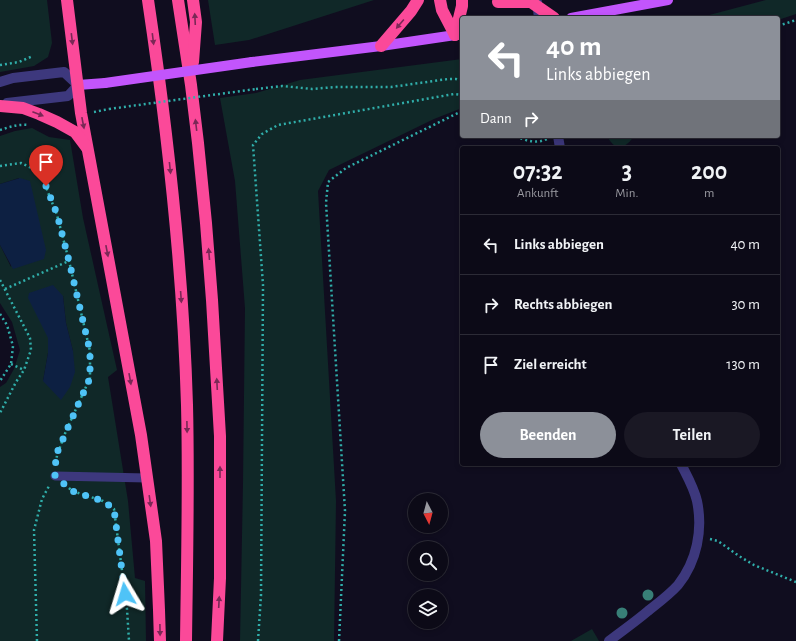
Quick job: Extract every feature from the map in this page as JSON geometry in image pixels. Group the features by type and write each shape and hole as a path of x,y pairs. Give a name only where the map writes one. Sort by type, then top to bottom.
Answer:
{"highway":[{"path":"67,0 81,113 141,435 156,541 160,641"},
{"path":"148,0 176,228 183,321 187,404 188,478 186,641"},
{"path":"178,0 191,86 206,223 212,300 220,436 220,578 217,641"},
{"path":"191,86 196,22 193,0"},
{"path":"381,46 411,11 418,0"},
{"path":"440,0 442,10 458,34"},
{"path":"461,16 462,0"},
{"path":"494,1 530,2 551,16"},
{"path":"458,34 460,20"},
{"path":"0,105 23,108 57,122 75,132 88,150"}],"main road":[{"path":"584,16 668,0"},
{"path":"78,85 105,83 252,62 381,46 458,34"}],"street":[{"path":"537,0 539,16"},
{"path":"0,82 13,78 64,72 78,85 68,96 0,105"},
{"path":"609,641 660,602 678,585 688,569 694,555 698,539 699,517 691,484 682,466"}],"lane":[{"path":"55,476 147,478"}],"path":[{"path":"780,25 796,20"},
{"path":"0,65 19,62 33,56"},
{"path":"109,109 282,86 312,89 335,87 391,87 448,79 460,80"},
{"path":"258,641 261,595 263,285 253,145 262,134 278,125 454,94 460,95"},
{"path":"339,641 345,511 326,203 328,182 346,168 460,112"},
{"path":"522,138 527,141 543,141 548,138"},
{"path":"0,166 21,163 40,172 57,214 90,351 90,378 56,455 55,476 42,499 34,530 37,641"},
{"path":"5,289 69,261"},
{"path":"0,280 30,338 32,350 24,370 0,413"},
{"path":"0,314 7,325 13,346 12,364 0,381"},
{"path":"12,364 24,370"},
{"path":"55,476 72,491 103,501 114,509 127,609 129,641"},
{"path":"698,539 711,539 718,541 754,565 796,582"}],"green space":[{"path":"0,0 47,0 52,43 48,57 34,66 0,72"},
{"path":"208,0 374,0 249,40 215,45"},
{"path":"766,0 796,0 796,14 780,19 780,16 706,16"},
{"path":"460,59 460,109 434,119 329,170 318,191 336,501 334,641 240,641 245,308 235,181 220,98 256,93 300,80"},
{"path":"32,128 49,137 70,140 83,218 117,370 108,377 128,501 135,578 145,581 146,641 0,641 0,387 6,383 14,369 20,350 12,322 0,303 0,245 11,267 19,178 0,184 0,136 15,131","holes":["63,296 66,323 73,351 43,381 48,353 48,338"]},
{"path":"608,138 632,138 623,146 615,146"},
{"path":"592,629 599,641 571,641"}],"water":[{"path":"20,178 30,181 46,250 44,259 13,269 0,245 0,184"},
{"path":"53,285 63,296 66,323 73,351 75,372 70,387 61,400 43,381 48,353 48,338 28,298 29,293"}],"route":[{"path":"46,186 57,214 90,351 90,378 56,455 55,476 72,491 103,501 114,509 125,594"}]}
